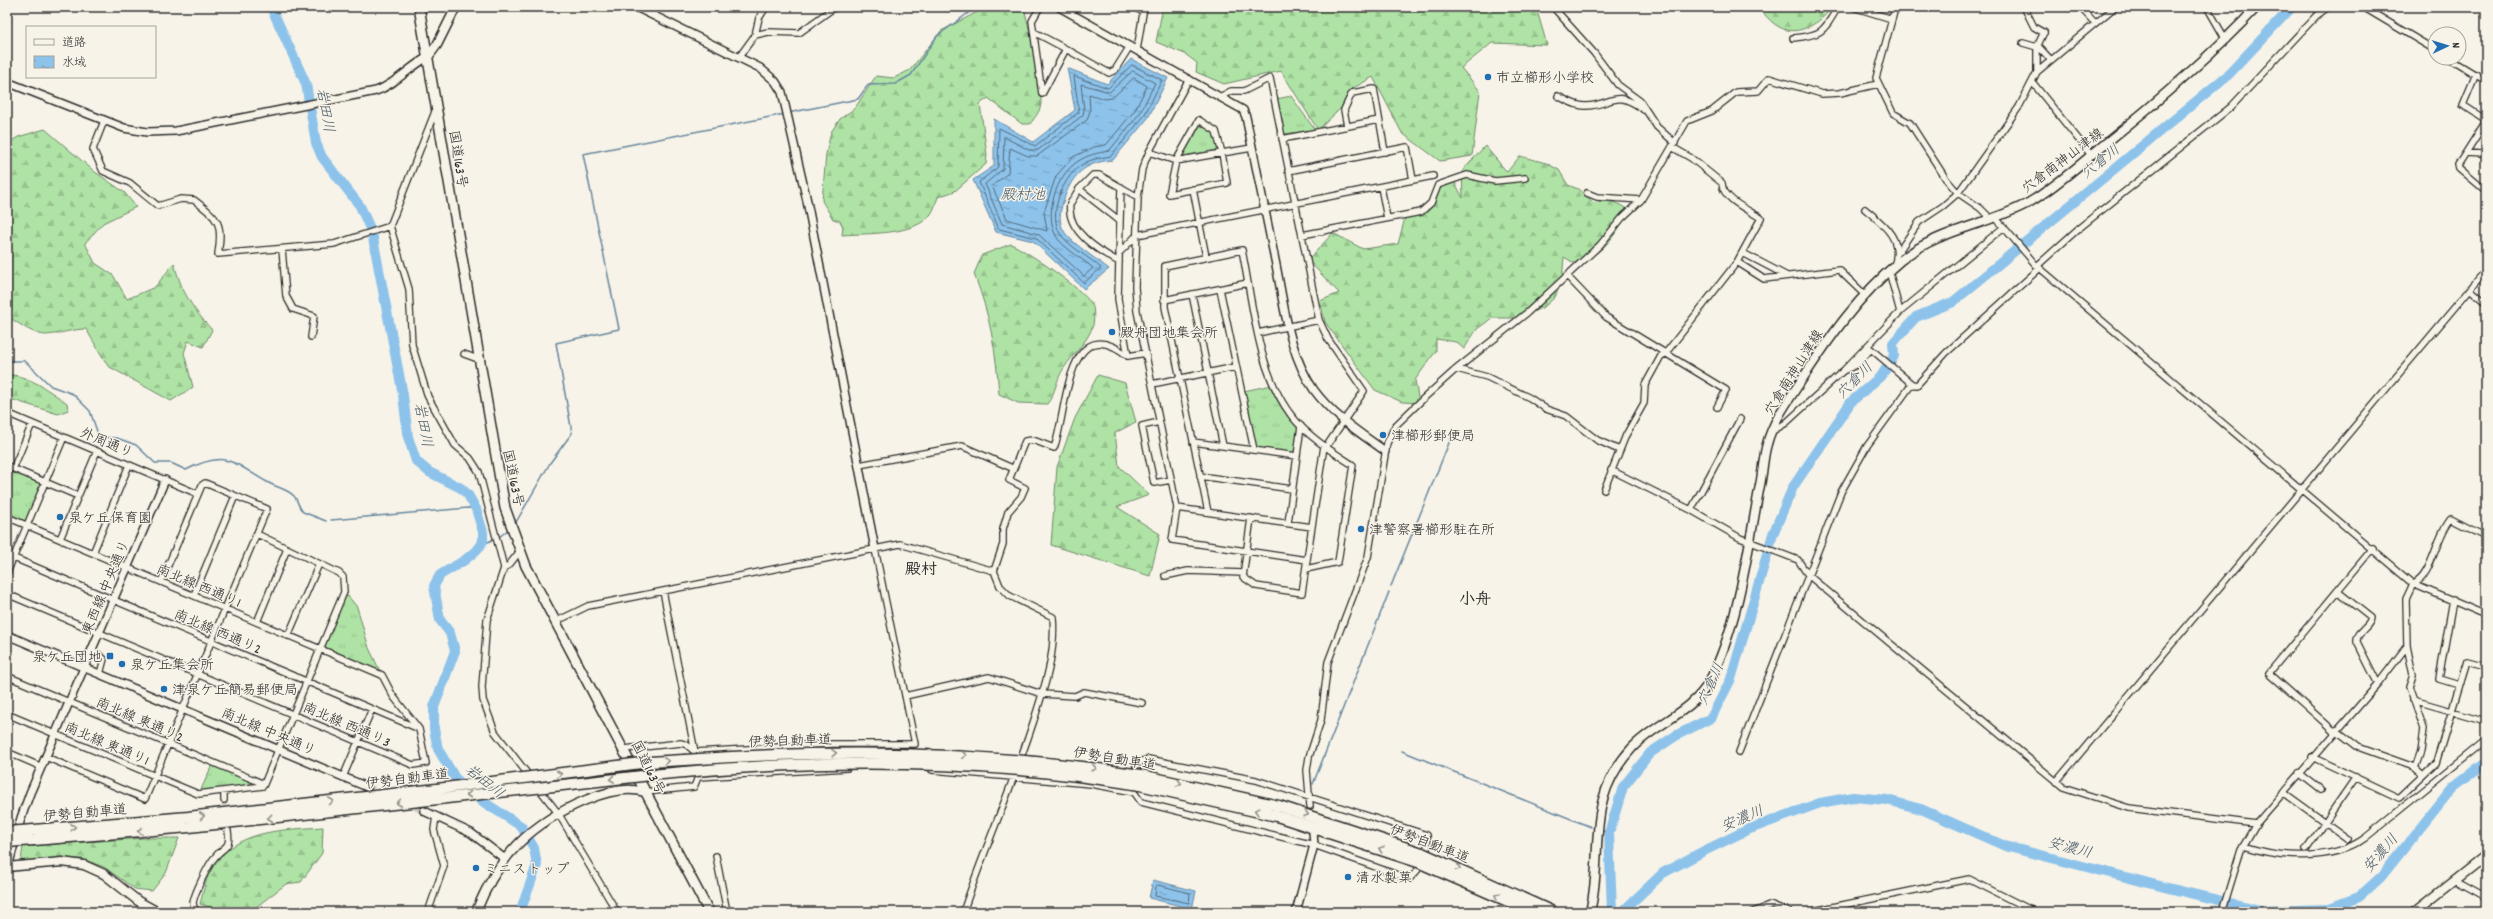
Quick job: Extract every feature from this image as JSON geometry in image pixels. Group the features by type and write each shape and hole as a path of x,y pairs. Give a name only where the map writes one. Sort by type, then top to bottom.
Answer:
{"highway":[{"name":"国道163号","path":"419,7 499,483 505,508 520,551 555,622 624,749 709,912"},
{"name":"伊勢自動車道","path":"437,794 649,762 762,754 896,752 996,757 1138,784"},
{"name":"伊勢自動車道","path":"7,842 34,835 188,817 762,765 842,762 947,763 1063,773 1280,806 1420,858 1553,912"},
{"name":"伊勢自動車道","path":"7,832 34,835"},
{"name":"伊勢自動車道","path":"1420,858 1533,912"}],"main road":[{"path":"428,58 437,45 456,7"},
{"name":"穴倉南神山津線","path":"1590,912 1597,873 1598,818 1607,788 1630,750 1646,736 1686,709 1708,683 1723,647 1746,571 1749,542 1766,446 1771,432 1778,416 1833,333 1865,295 1891,268 1930,240 2030,202 2182,82 2226,40 2257,7"},
{"path":"476,912 492,877 511,851 532,830 555,814 589,798 612,791 632,788 646,792"},
{"path":"2414,912 2486,855"},
{"path":"8,867 62,862 84,865 104,874 138,901 158,912"}],"street":[{"path":"624,749 684,744 695,752 832,744 915,744 785,100 770,77 760,68 636,7"},
{"path":"739,57 755,35 759,18 766,7"},
{"path":"755,35 768,32 799,33 836,7"},
{"path":"1040,7 1032,22 1042,94 1066,49"},
{"path":"1059,7 1243,110 1292,343 1308,380 1325,403 1344,421 1385,451"},
{"path":"1034,32 1109,73 1115,70 1134,48 1143,9 1134,7"},
{"path":"1553,7 1594,53 1618,85 1636,98 1657,127 1673,145 1722,183 1723,190 1730,198 1761,218 1737,262 1665,354 1661,356 1645,385 1644,403 1619,450 1604,490"},
{"path":"1793,38 1808,38 1821,32 1838,7"},
{"path":"1853,7 1892,19"},
{"path":"1899,7 1894,9 1876,72 1876,78 1878,84 1884,91 1893,113 1910,123 1939,171 1958,193 2006,228 2037,266 2373,548 2413,584 2486,615"},
{"path":"2024,7 2034,27 2044,33 2037,46 2038,72"},
{"path":"2080,7 2095,23"},
{"path":"1900,312 1891,268 1897,254 1919,222 1943,206 1958,193 2019,107 2038,72 2115,7"},
{"path":"2207,7 2226,40"},
{"path":"1844,370 1856,365 1871,348 1910,383 1917,385 1946,352 2037,266 2078,230 2230,107 2316,16 2328,7"},
{"path":"2363,7 2427,45"},
{"path":"2023,43 2037,46 2051,60"},
{"path":"7,82 104,121 147,132 176,131 323,102 384,88 428,58"},
{"path":"2462,66 2486,81"},
{"path":"2476,74 2463,105 2486,120 2458,168 2486,191"},
{"path":"1220,96 1231,92 1244,91 1270,78 1319,320 1328,339 1364,391 1325,447 1302,593 1256,586 1243,577 1252,518"},
{"path":"1310,806 1307,770 1309,757 1321,720 1328,662 1368,557 1385,451 1395,426 1457,369 1528,312 1600,245 1622,218 1641,200 1687,122 1712,111 1736,92 1758,90 1768,78 1822,94 1840,93 1878,84"},
{"path":"1189,79 1149,152 1142,169 1138,197 1136,300 1177,508 1172,540 1307,560"},
{"path":"2033,83 2091,155"},
{"path":"1347,126 1344,110 1352,93 1374,89 1385,152"},
{"path":"1558,96 1578,106 1586,106 1614,98 1623,98 1647,113"},
{"path":"437,107 390,226 409,289 412,346 428,397 455,444 470,458 479,472 504,568"},
{"path":"1199,120 1216,131 1222,154 1226,183 1170,194 1176,161 1199,120"},
{"path":"1282,139 1379,120"},
{"path":"104,121 93,149 103,171 130,184 158,206 181,199 194,200 218,222 221,233 218,254 334,244 390,226"},
{"path":"1288,171 1407,147 1413,180"},
{"path":"1149,152 1176,161 1252,148"},
{"path":"2466,152 2486,156"},
{"path":"1119,262 1101,252 1088,241 1072,222 1070,204 1079,189 1090,176 1096,174 1138,197"},
{"path":"1302,235 1425,210 1431,203 1438,185 1464,175 1495,181 1525,178"},
{"path":"1119,253 1137,235 1433,176"},
{"path":"1121,187 1119,311 1128,356"},
{"path":"1380,187 1387,218"},
{"path":"1079,189 1120,221"},
{"path":"1193,189 1206,257"},
{"path":"1587,193 1597,197 1641,200"},
{"path":"1865,209 1893,235 1897,254"},
{"path":"1771,432 1786,423 1844,370 1900,312 2006,228"},
{"path":"282,249 286,296 293,309 314,316 311,337"},
{"path":"1208,512 1164,300 1165,266 1242,250 1258,333 1266,362 1279,394 1301,426 1325,447 1352,465 1338,562 1306,570"},
{"path":"1742,253 1788,276"},
{"path":"1737,262 1764,279 1839,270 1865,295"},
{"path":"2056,782 2486,270"},
{"path":"1567,276 1606,317 1665,354 1698,370 1726,390 1717,406"},
{"path":"1164,300 1248,283"},
{"path":"1220,289 1254,450"},
{"path":"2470,289 2486,303"},
{"path":"1192,294 1223,446"},
{"path":"1258,333 1319,320"},
{"path":"963,912 1015,776 1042,694 1054,645 1054,617 1010,596 1000,586 994,571 1003,544 1003,529 1008,512 1021,497 1025,488 1009,480 1012,468 1023,442 1027,440 1054,448 1070,378 1076,361 1082,353 1091,347 1103,344 1113,347 1128,356 1146,353"},
{"path":"464,354 478,360"},
{"path":"1152,384 1236,367"},
{"path":"1457,369 1486,377 1530,398 1546,409 1566,416 1597,440 1619,450"},
{"path":"1739,752 1841,492 1867,446 1910,383"},
{"name":"外周通り","path":"7,413 198,494"},
{"path":"1691,510 1740,419"},
{"path":"1160,422 1142,426 1154,483 1171,480"},
{"path":"32,424 10,468 78,496"},
{"path":"1288,523 1301,426"},
{"path":"7,573 64,437"},
{"path":"1193,442 1297,456"},
{"path":"859,465 962,446 1012,468"},
{"path":"60,539 97,451"},
{"path":"93,553 129,465"},
{"path":"1611,470 1691,510 1749,542 1759,544 1798,560 1808,575 2056,782 2129,808 2256,824"},
{"path":"1200,476 1292,489"},
{"name":"東西線 中央通り","path":"8,867 21,818 30,793 165,480"},
{"path":"46,757 145,799 267,509 205,483 198,494 162,582"},
{"path":"194,595 235,496"},
{"path":"1177,508 1312,527"},
{"name":"南北線 西通り1","path":"7,517 382,675 392,696 419,729"},
{"path":"2415,768 2421,752 2424,729 2409,687 2413,672 2407,646 2406,598 2413,584 2420,582 2426,575 2439,537 2451,519 2486,538"},
{"path":"224,800 224,791 263,786 344,592 343,577 339,573 287,550 257,534"},
{"path":"555,622 588,606 900,544 994,571"},
{"path":"2373,548 2269,673 2358,748 2415,768 2424,775"},
{"path":"257,622 287,550"},
{"path":"520,551 504,568 488,612 482,694 495,732 555,814 617,912"},
{"name":"南北線 西通り2","path":"7,555 419,729"},
{"path":"288,636 319,564"},
{"path":"1165,576 1188,571 1244,573"},
{"path":"646,792 694,788 698,777 695,752 663,591"},
{"path":"2337,591 2371,618 2371,622 2357,636 2356,642 2378,684"},
{"name":"南北線 西通り3","path":"7,594 413,765 426,763 419,729"},
{"path":"2453,600 2439,679 2459,685"},
{"name":"南北線 中央通り","path":"7,635 367,787"},
{"path":"2222,912 2242,848 2256,824 2312,757 2378,684 2407,646"},
{"path":"92,650 104,659 100,674"},
{"path":"2312,757 2398,798 2436,763 2467,661 2486,666"},
{"name":"南北線 東通り2","path":"7,676 264,784"},
{"path":"905,696 989,677 1042,694 1075,696 1084,692 1142,703"},
{"path":"2413,700 2486,721"},
{"path":"343,777 372,709"},
{"name":"南北線 東通り1","path":"7,714 198,794 224,791"},
{"path":"2242,848 2294,856 2321,853 2349,846 2364,838 2486,740"},
{"path":"7,752 42,767"},
{"path":"1148,759 1256,780 1427,835 1429,846 1419,871 1409,879 1314,845 1141,802 1138,784 1136,764 1148,759"},
{"path":"698,777 858,768 972,772 1091,784 1138,784"},
{"path":"2299,773 2322,790"},
{"path":"2306,849 2356,777"},
{"path":"2283,792 2348,839"},
{"path":"424,811 471,833 505,859"},
{"path":"428,912 444,866 434,830 436,816"},
{"path":"196,912 193,902 215,856 225,850 230,841 228,831"},
{"path":"1296,912 1314,845 1313,832"},
{"path":"716,856 727,912"},
{"path":"1808,912 1969,879 2035,912"},
{"path":"2455,880 2486,897"},
{"path":"1753,912 1772,905 1789,912"}],"green space":[{"path":"987,7 1024,7 1040,80 1041,102 1037,114 1030,124 1022,124 988,98 980,104 987,155 986,164 955,191 938,197 931,214 924,221 914,226 890,232 842,235 843,227 840,221 833,219 822,201 826,154 831,132 840,119 855,108 876,76 894,78 910,70 941,31"},
{"path":"1163,7 1536,7 1547,45 1492,43 1461,68 1480,91 1472,156 1440,161 1402,133 1373,77 1350,90 1341,108 1318,130 1281,71 1224,84 1196,72 1197,63 1185,54 1156,42"},
{"path":"1758,7 1831,7 1824,17 1812,25 1793,31 1782,29 1774,24"},
{"path":"1291,96 1315,130 1284,134 1277,99"},
{"path":"1201,124 1213,133 1219,150 1182,156"},
{"path":"45,129 95,172 124,192 136,207 103,223 85,243 95,263 113,275 127,299 155,287 174,263 180,283 188,300 212,330 203,347 188,341 184,353 193,387 171,401 108,366 86,329 41,335 27,329 10,318 9,296 7,294 7,144 18,137"},
{"path":"1485,146 1507,172 1520,156 1546,163 1559,170 1568,185 1578,189 1594,203 1608,201 1620,205 1628,210 1619,228 1607,244 1592,256 1574,263 1564,257 1562,282 1555,297 1544,307 1518,318 1492,318 1477,329 1464,349 1456,342 1436,339 1436,351 1415,380 1419,403 1402,402 1375,390 1325,322 1320,301 1339,293 1308,260 1333,233 1363,249 1398,244 1405,218 1424,214 1429,210 1442,185 1454,181 1463,198 1462,171"},
{"path":"1011,244 1056,272 1089,300 1093,307 1094,321 1091,331 1061,372 1047,404 1018,403 999,394 996,362 988,318 974,274 982,255"},
{"path":"7,374 24,378 45,388 67,403 68,410 58,414 7,398"},
{"path":"1098,375 1125,383 1136,422 1115,433 1119,466 1149,495 1117,507 1160,534 1150,576 1051,545 1057,467 1075,418"},
{"path":"1272,385 1283,408 1298,427 1294,452 1292,453 1258,448 1256,446 1244,391"},
{"path":"7,469 40,482 41,486 27,519 24,521 7,514"},
{"path":"348,596 357,607 369,648 380,671 326,649 325,645 345,597"},
{"path":"212,765 251,781 250,785 200,792"},
{"path":"323,827 322,853 301,882 286,884 252,910 232,912 200,904 205,883 210,872 220,858 231,847 259,834 291,829"},
{"path":"146,838 179,838 166,873 152,891 135,889 104,867 82,859 21,861 23,846"}],"water":[{"name":"殿村池","path":"1131,59 1168,78 1148,118 1113,160 1103,161 1087,167 1075,178 1066,193 1060,213 1061,224 1064,231 1077,245 1109,269 1084,289 1033,241 996,232 973,180 994,166 994,119 1033,142 1075,110 1067,68 1107,84"},
{"path":"1153,880 1196,891 1192,909 1149,898"}],"waterway":[{"name":"岩田川","path":"271,7 306,84 316,143 322,157 360,206 372,233 403,395 408,437 416,461 429,472 461,488 468,495 476,509 483,532 483,541 479,548 465,560 440,575 434,586 440,620 450,633 455,651 434,707 434,729 438,749 455,778 482,801 521,826 534,848 537,865 520,912"},
{"path":"788,113 858,99 868,85 895,84 911,75 937,36 971,11 981,7"},
{"path":"2280,7 2287,13"},
{"name":"穴倉川","path":"1612,912 1609,833 1623,787 1650,753 1677,735 1711,718 1731,679 1773,534 1793,487 1851,402 1882,375 1894,356 1893,343 1916,317 1953,302 2228,75 2292,7"},
{"path":"515,524 550,463 572,433 556,343 619,329 583,154 785,114"},
{"path":"7,361 25,361 51,386 73,394 90,411 99,437 117,438 136,445 155,463 171,463 186,470 211,460 229,461 237,464 270,484 288,492 295,498 303,512 326,521"},
{"path":"1391,586 1453,433"},
{"path":"331,520 468,508 476,509"},
{"path":"498,538 509,529"},
{"path":"483,541 488,542 494,539"},
{"path":"1313,784 1389,592"},
{"path":"1402,751 1591,827"},
{"name":"安濃川","path":"1622,912 1663,873 1702,852 1747,830 1820,803 1853,797 1887,800 1921,809 2005,846 2264,911 2327,909 2359,897 2381,877 2453,787 2486,762"},
{"path":"1601,830 1609,833"}],"tunnel":[{"path":"367,787 385,794"},
{"path":"224,800 228,831"},
{"path":"406,803 424,811"}],"place":[{"name":"市立櫛形小学校","path":"1488,77"},
{"name":"殿舟団地集会所","path":"1112,332"},
{"name":"津櫛形郵便局","path":"1383,435"},
{"name":"泉ケ丘保育園","path":"60,517"},
{"name":"津警察署櫛形駐在所","path":"1361,529"},
{"name":"泉ケ丘団地","path":"110,656"},
{"name":"泉ケ丘集会所","path":"122,664"},
{"name":"津泉ケ丘簡易郵便局","path":"164,689"},
{"name":"ミニストップ","path":"476,868"},
{"name":"清水製菓","path":"1348,877"}],"district":[{"name":"殿村","path":"921,568"},
{"name":"小舟","path":"1475,598"}]}
